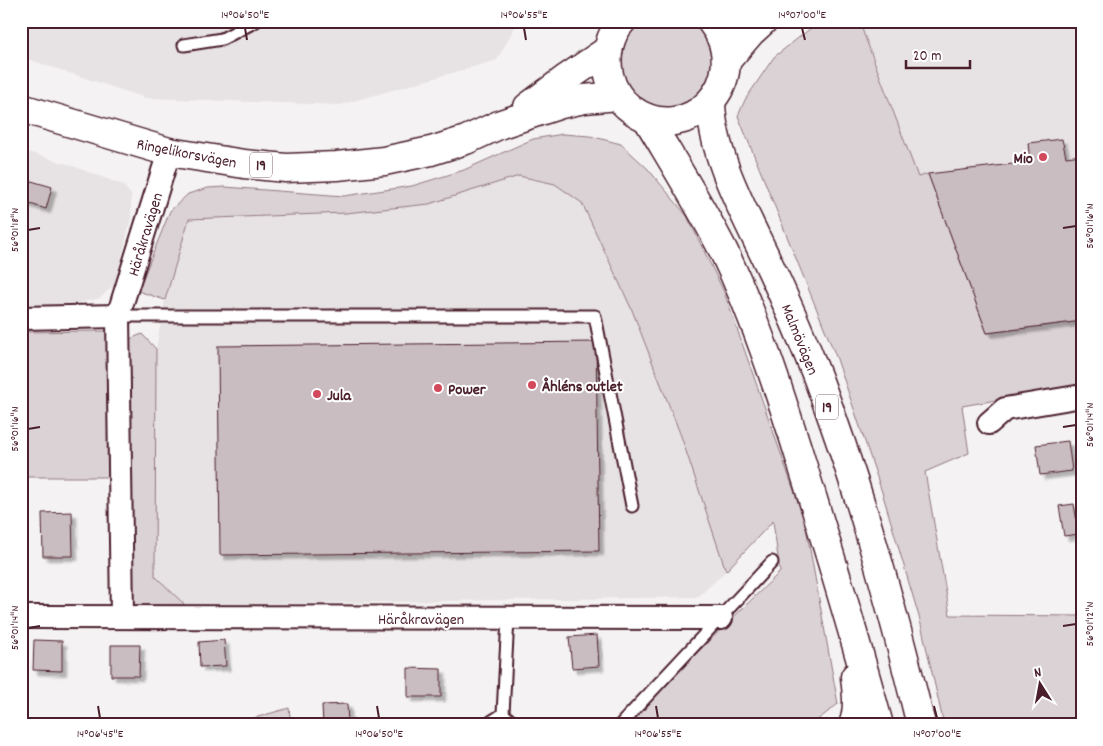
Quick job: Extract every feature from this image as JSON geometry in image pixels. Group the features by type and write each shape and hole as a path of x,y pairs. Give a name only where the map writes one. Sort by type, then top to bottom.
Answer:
{"main road":[{"path":"622,21 612,36 608,50 607,66 610,82 618,96 631,109 647,118 664,121 681,119 697,113 711,102 720,89 725,75 727,60 725,44 711,21"},
{"path":"727,60 763,21"},
{"name":"Ringelikorsvägen","path":"502,124 531,106 566,78 608,50"},
{"name":"Ringelikorsvägen","path":"21,108 169,152 244,164 286,168 337,166 384,161 431,151 466,140 502,124 561,104 584,99 618,96"},
{"name":"Malmövägen","path":"711,102 714,134 726,170 778,284 816,376 846,459 871,536 920,724"},
{"path":"647,118 687,184 724,253 738,285 785,411 835,568 879,725"},
{"path":"835,568 856,686 856,718 853,725"}],"street":[{"name":"Häråkravägen","path":"122,617 118,316 169,152"},
{"path":"21,318 118,316"},
{"path":"989,423 1005,409 1082,396"},
{"name":"Häråkravägen","path":"21,617 721,618"}],"lane":[{"path":"184,45 222,39 256,21"},
{"path":"118,316 595,316 632,506"},
{"path":"620,725 772,562"},
{"path":"503,714 508,618"},
{"path":"486,725 503,714"},
{"path":"503,714 516,725"}],"shaded area":[{"path":"21,21 518,21 497,60 340,105 146,98 21,57"},
{"path":"642,21 692,21 704,33 711,46 714,61 712,76 694,100 680,107 667,109 655,107 632,94 620,71 622,46 627,34"},
{"path":"820,21 859,21 918,177 928,174 987,333 1082,321 1082,385 962,406 969,453 925,472 950,615 1082,616 1082,725 944,725 920,620 882,492 837,359 738,116 745,100 774,57"},
{"path":"859,21 1082,21 1082,321 928,174 918,177"},
{"path":"563,134 590,136 621,144 648,169 687,216 724,292 805,522 838,704 811,725 623,725 780,572 773,521 726,571 681,436 632,310 582,203 555,184 519,176 429,204 346,213 189,219 165,300 138,291 170,211 188,194 208,188 225,187 344,196 412,186 464,170 533,139"},
{"path":"21,150 67,164 123,185 131,195 131,217 116,283 100,298 65,306 21,307"},
{"path":"519,176 555,184 582,203 632,310 681,436 726,571 698,597 185,605 155,576 156,349 165,300 189,219 346,213 429,204"},
{"path":"107,331 109,477 21,477 21,332"},
{"path":"142,334 156,349 155,576 185,605 132,606 125,341"},
{"path":"289,708 291,725 230,725"}],"building":[{"path":"1062,139 1066,157 1082,155 1082,321 987,333 928,174 1030,162 1028,143"},
{"path":"21,178 52,187 46,209 21,201"},
{"path":"596,342 599,551 220,555 218,346"},
{"path":"1068,441 1072,471 1040,475 1036,445"},
{"path":"1074,504 1079,534 1064,536 1059,506"},
{"path":"72,512 73,556 43,556 42,513"},
{"path":"597,635 599,666 572,668 569,637"},
{"path":"34,640 62,641 62,671 33,670"},
{"path":"224,640 226,666 200,667 199,642"},
{"path":"111,645 140,645 139,676 111,676"},
{"path":"408,668 441,669 441,697 408,697"},
{"path":"347,704 348,725 323,725 322,705"}],"place":[{"name":"Mio","path":"1043,157"},
{"name":"Åhléns outlet","path":"532,385"},
{"name":"Power","path":"438,388"},
{"name":"Jula","path":"317,394"}]}
